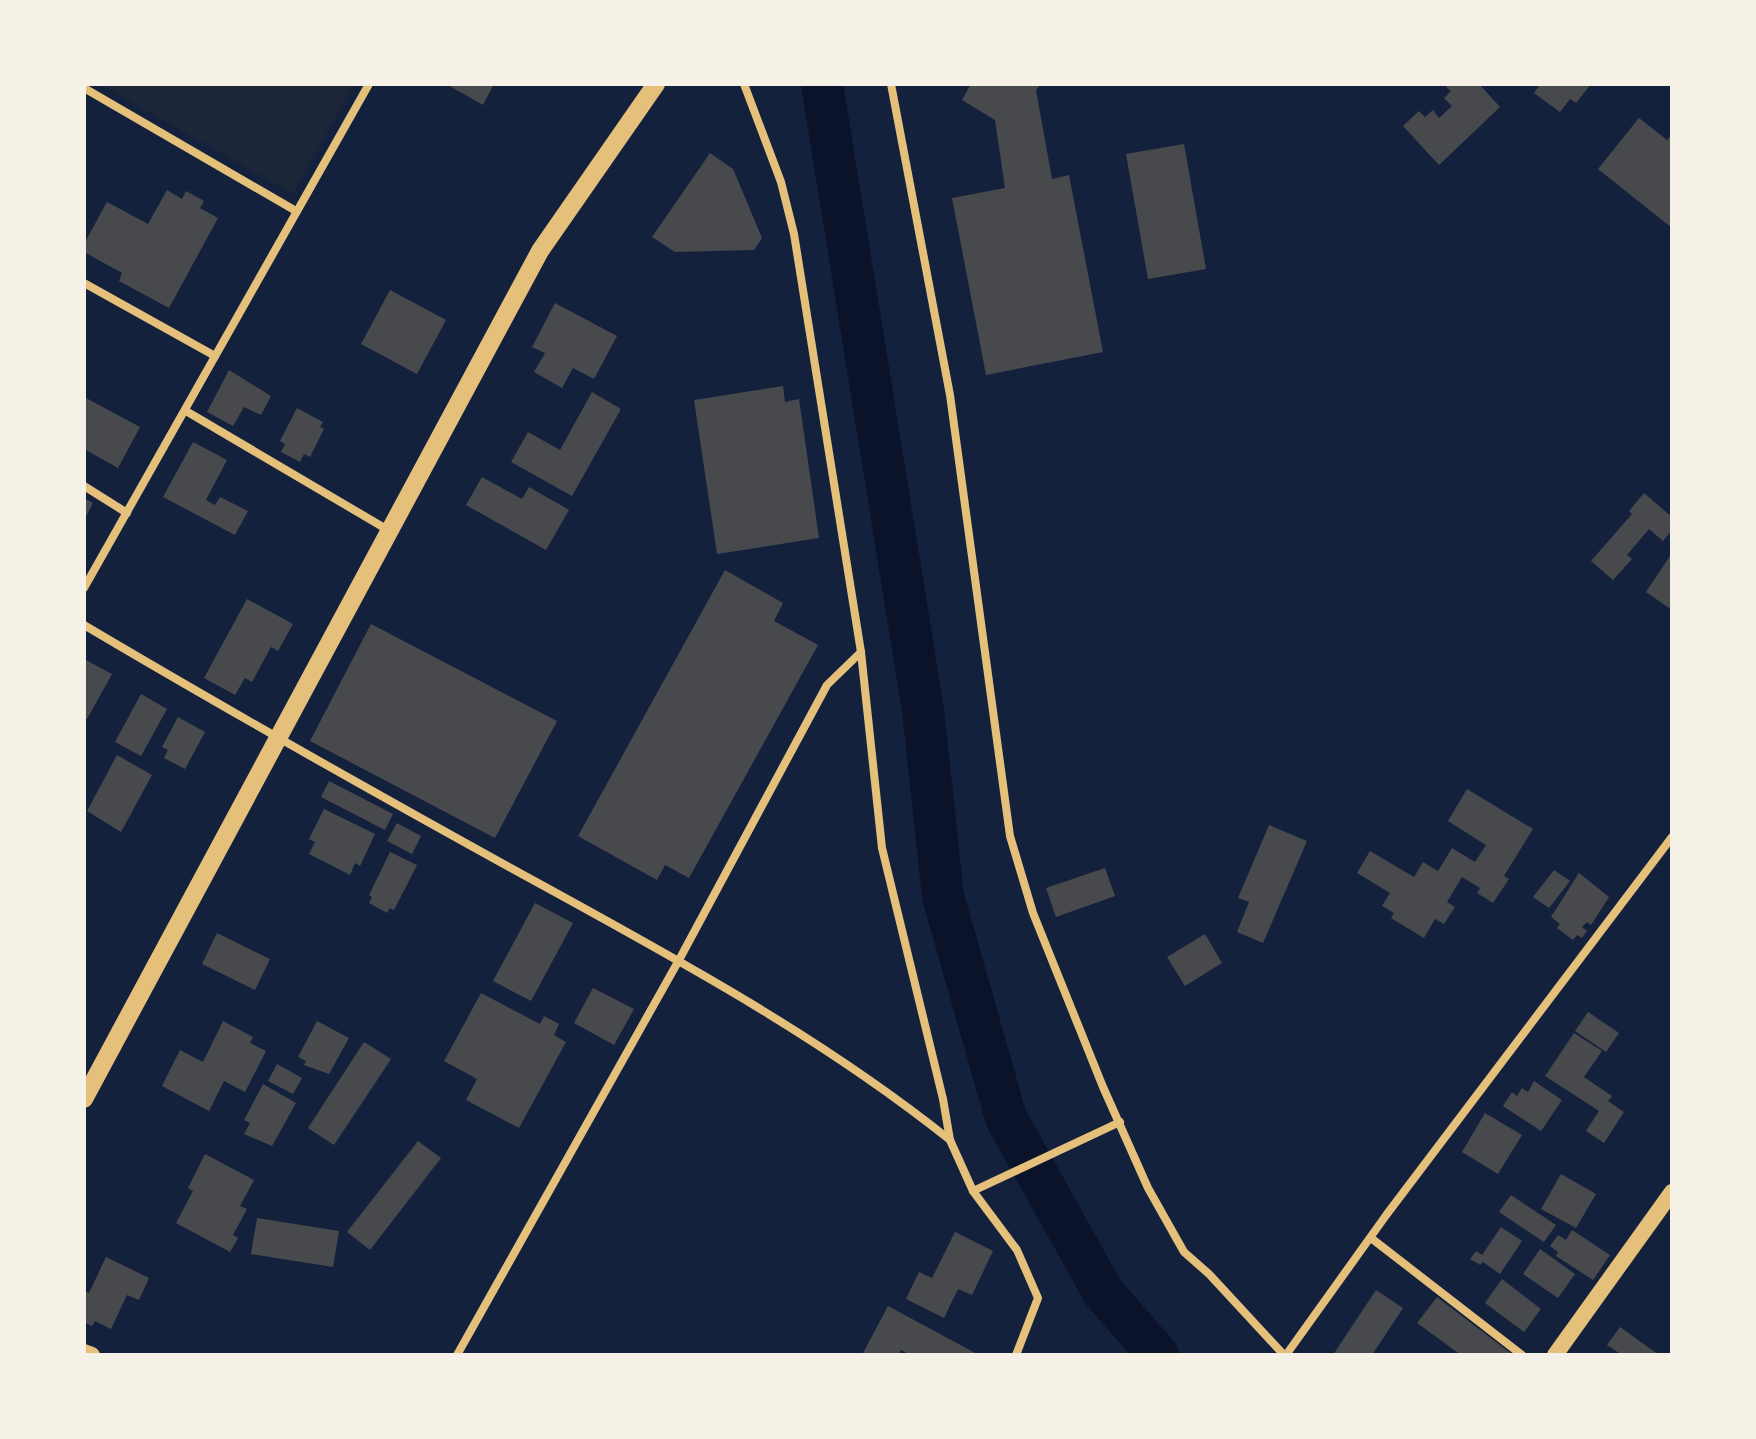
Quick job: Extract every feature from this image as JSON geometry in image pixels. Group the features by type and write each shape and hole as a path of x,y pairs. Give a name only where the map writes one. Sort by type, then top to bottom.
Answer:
{"highway":[{"path":"84,1099 540,251 656,84"}],"main road":[{"path":"1555,1355 1669,1202"},
{"path":"84,1352 92,1355"}],"street":[{"path":"84,588 369,84"},
{"path":"744,84 781,182 794,234 861,652 882,848 943,1099 950,1140 973,1191 1017,1250 1038,1298 1016,1355"},
{"path":"891,84 950,395 1010,836 1033,913 1082,1039 1148,1188 1184,1252 1209,1274 1285,1355 1672,837"},
{"path":"84,88 296,211"},
{"path":"84,283 215,356"},
{"path":"186,411 388,530"},
{"path":"84,486 127,513"},
{"path":"84,625 277,740 679,960 879,1084 950,1140"},
{"path":"457,1355 679,960 827,685 861,652"},
{"path":"973,1191 1120,1122"},
{"path":"1371,1238 1522,1355"}],"shaded area":[{"path":"100,84 354,84 293,194"}],"building":[{"path":"446,84 494,84 483,105"},
{"path":"971,84 1041,84 1036,90 1052,179 1069,175 1103,352 986,375 952,198 1005,188 995,120 962,100"},
{"path":"1449,84 1479,84 1500,107 1439,165 1403,126 1419,111 1425,117 1433,110 1439,118 1452,106 1444,98 1451,91 1446,87"},
{"path":"1540,84 1591,84 1576,103 1570,99 1560,112 1534,93"},
{"path":"1639,118 1667,140 1672,134 1672,228 1598,169"},
{"path":"1184,144 1206,269 1148,279 1126,154"},
{"path":"710,153 733,169 762,238 754,250 675,252 652,237"},
{"path":"167,190 182,199 186,191 204,201 200,208 218,218 169,308 119,281 122,273 84,252 84,244 107,202 148,224"},
{"path":"390,290 446,320 417,374 361,344"},
{"path":"555,303 617,336 594,379 573,368 562,388 534,372 545,353 532,347"},
{"path":"229,370 271,396 261,415 244,407 233,426 207,412"},
{"path":"783,386 785,402 799,399 819,538 717,554 694,400"},
{"path":"592,392 621,409 572,496 511,462 528,432 560,450"},
{"path":"86,398 140,427 118,468 84,449"},
{"path":"297,408 323,422 320,427 324,429 310,457 304,454 300,462 281,452 285,444 280,441"},
{"path":"193,442 227,460 206,500 215,505 220,497 248,511 235,535 163,497"},
{"path":"482,477 522,499 529,487 569,510 546,550 466,505"},
{"path":"1644,493 1672,517 1672,530 1663,541 1649,529 1627,555 1632,559 1613,580 1591,561 1632,514 1629,511"},
{"path":"84,498 93,503 84,520"},
{"path":"1672,553 1672,603 1669,608 1646,592"},
{"path":"725,570 783,603 774,621 818,645 689,878 665,865 657,880 578,836"},
{"path":"247,599 293,624 278,651 271,647 252,682 245,678 235,695 204,678"},
{"path":"371,624 557,721 495,838 310,741"},
{"path":"84,659 112,674 87,719 84,717"},
{"path":"141,694 167,709 141,756 115,742"},
{"path":"178,717 205,732 185,769 164,758 168,750 162,747"},
{"path":"117,755 152,775 121,832 87,811"},
{"path":"329,781 393,814 385,830 321,797"},
{"path":"1467,789 1533,829 1504,876 1509,879 1493,903 1477,893 1480,888 1462,877 1447,902 1455,907 1444,924 1435,919 1424,938 1391,918 1394,913 1382,906 1390,893 1357,873 1370,851 1414,877 1423,862 1438,871 1452,848 1475,862 1486,845 1448,821"},
{"path":"324,809 375,834 360,866 355,863 350,875 309,854 315,842 309,839"},
{"path":"397,823 421,836 412,854 387,841"},
{"path":"1269,825 1307,841 1263,943 1237,932 1249,902 1238,898"},
{"path":"390,852 417,865 394,910 390,908 387,913 369,903 372,897 369,895"},
{"path":"1105,868 1115,896 1056,917 1046,888"},
{"path":"1554,870 1570,881 1549,908 1533,897"},
{"path":"1579,873 1609,897 1591,925 1587,922 1582,927 1587,931 1582,938 1577,935 1573,940 1557,928 1560,924 1551,917"},
{"path":"535,903 573,923 531,1001 493,981"},
{"path":"217,933 270,959 255,990 202,964"},
{"path":"1205,934 1222,963 1185,986 1167,957"},
{"path":"593,988 634,1009 614,1045 574,1023"},
{"path":"481,993 540,1024 544,1016 559,1024 554,1035 566,1042 519,1128 466,1100 477,1079 444,1061"},
{"path":"1588,1012 1619,1033 1606,1052 1575,1031"},
{"path":"223,1021 253,1037 250,1043 266,1051 245,1092 224,1081 209,1111 162,1086 180,1050 203,1062"},
{"path":"317,1021 349,1038 329,1074 304,1065 306,1061 298,1057"},
{"path":"1574,1033 1602,1051 1584,1077 1612,1096 1608,1101 1624,1112 1604,1143 1586,1131 1599,1111 1545,1076"},
{"path":"364,1042 391,1059 334,1145 308,1128"},
{"path":"277,1064 302,1078 293,1094 268,1081"},
{"path":"1534,1081 1562,1100 1541,1131 1503,1106 1512,1092 1517,1096 1522,1088 1528,1092"},
{"path":"263,1084 296,1103 272,1146 244,1134 250,1123 244,1120"},
{"path":"1485,1113 1522,1135 1498,1174 1462,1152"},
{"path":"418,1141 441,1158 370,1250 347,1232"},
{"path":"205,1154 254,1180 240,1206 247,1209 233,1235 238,1238 230,1252 176,1223 193,1191 188,1188"},
{"path":"1561,1174 1596,1194 1576,1228 1541,1209"},
{"path":"1511,1195 1556,1225 1544,1242 1499,1212"},
{"path":"257,1218 339,1231 333,1267 251,1254"},
{"path":"1501,1227 1522,1241 1500,1274 1483,1262 1480,1265 1470,1259 1476,1251 1482,1255"},
{"path":"1572,1230 1610,1255 1593,1280 1556,1256 1558,1252 1550,1246 1558,1235 1566,1240"},
{"path":"955,1232 993,1251 972,1295 958,1289 944,1318 906,1299 919,1272 932,1278"},
{"path":"1540,1249 1575,1274 1558,1298 1523,1274"},
{"path":"106,1257 149,1278 139,1300 127,1295 111,1329 95,1321 92,1326 84,1322 84,1291 89,1293"},
{"path":"1502,1279 1541,1309 1524,1332 1485,1303"},
{"path":"1376,1290 1403,1308 1372,1355 1333,1355"},
{"path":"1437,1297 1513,1355 1461,1355 1417,1323"},
{"path":"888,1306 979,1355 910,1355 901,1350 898,1355 862,1355"},
{"path":"1620,1327 1659,1355 1622,1355 1607,1345"}],"waterway":[{"path":"822,84 923,710 943,896 1006,1118 1103,1292 1158,1355"}]}
